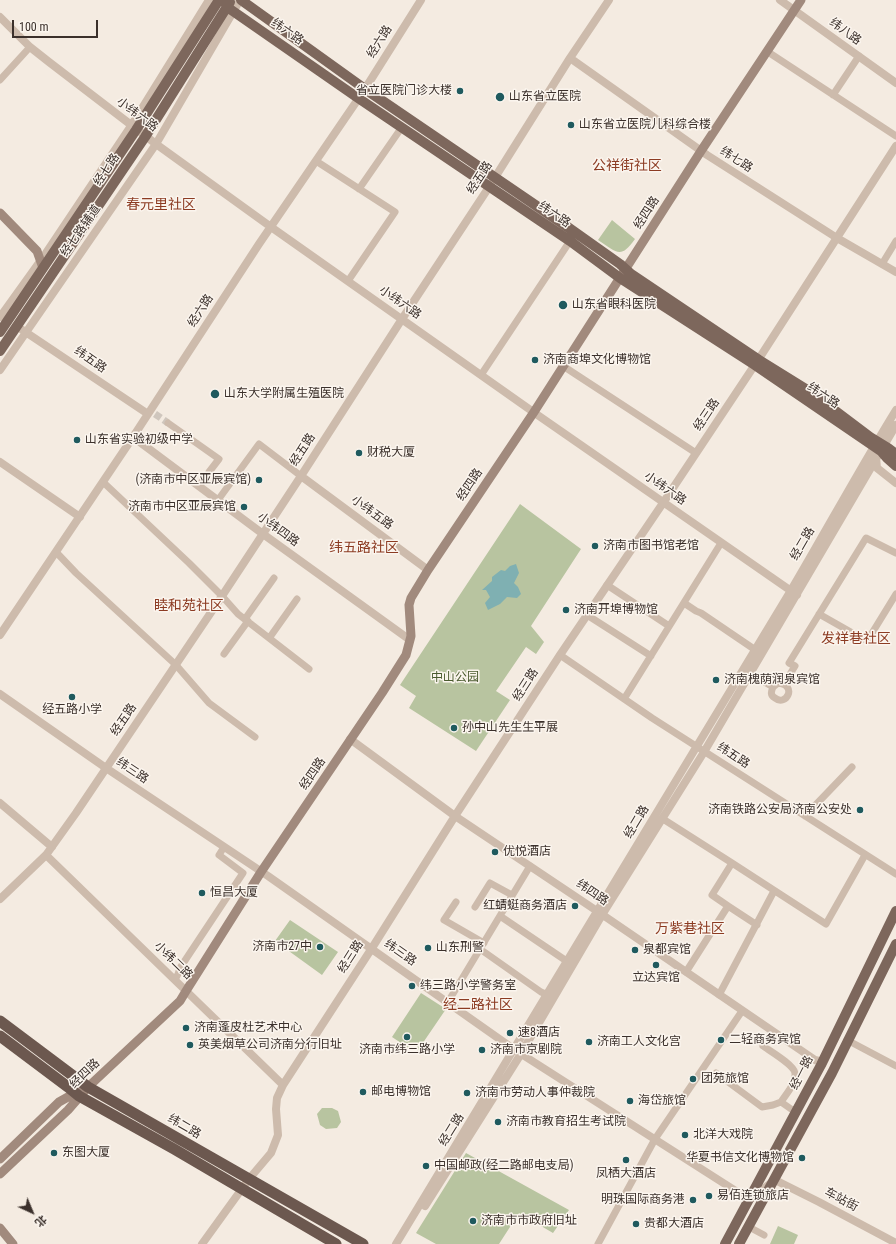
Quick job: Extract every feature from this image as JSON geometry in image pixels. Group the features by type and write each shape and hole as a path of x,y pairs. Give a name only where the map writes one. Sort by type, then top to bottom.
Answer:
{"highway":[{"name":"纬二路","path":"0,1021 86,1086 363,1244"},
{"name":"纬二路","path":"0,1036 68,1086 77,1095 174,1149 336,1244"}],"main road":[{"name":"经七路","path":"0,332 44,257 219,0"},
{"name":"纬六路","path":"241,0 365,89 576,233 757,363 883,450"},
{"name":"经四路","path":"0,1174 68,1110 77,1095 178,995 186,991 261,872 406,656 410,640 411,625 409,605 411,598 428,570 534,412 701,152 801,0"},
{"name":"经七路","path":"0,351 22,329 146,137 229,4"},
{"name":"纬六路","path":"229,4 358,98 570,241 620,278 757,363"},
{"path":"0,213 44,257"},
{"path":"883,450 896,466"},
{"name":"经一路","path":"725,1244 797,1112 896,911"},
{"path":"739,1244 775,1180 896,944"},
{"name":"经四路","path":"0,1159 59,1102 77,1095"},
{"path":"0,1228 13,1244"},
{"path":"0,1238 5,1244"}],"street":[{"path":"133,128 209,0"},
{"name":"经七路辅道","path":"0,370 22,329 156,144 229,4 241,0"},
{"name":"经六路","path":"0,635 133,437 151,413 271,227 365,89 421,0"},
{"name":"经五路","path":"0,899 46,855 176,665 301,476 495,178 570,58 609,0"},
{"name":"纬八路","path":"780,0 896,83"},
{"name":"小纬六路","path":"0,17 30,47 133,128 481,375 793,593"},
{"path":"0,80 30,47"},
{"path":"768,52 896,136"},
{"path":"833,95 859,56"},
{"name":"纬七路","path":"570,58 701,152 837,238 896,272"},
{"path":"359,189 402,127"},
{"name":"经三路","path":"202,1244 271,1153 278,1135 276,1109 277,1098 283,1085 560,655 757,363 896,146"},
{"path":"316,161 395,212 348,281"},
{"path":"481,375 570,241"},
{"path":"882,264 896,241"},
{"path":"0,317 44,257"},
{"name":"纬五路","path":"22,329 151,413"},
{"path":"563,366 696,453"},
{"name":"经二路","path":"883,450 896,410"},
{"path":"168,423 219,459 209,472"},
{"name":"经二路","path":"402,1244 518,1052 754,649 793,593 883,450 896,425"},
{"name":"小纬四路","path":"133,437 201,483 218,500 263,534 410,640"},
{"path":"883,450 896,440"},
{"path":"218,500 259,444 301,476"},
{"name":"纬六路","path":"883,450 877,468 896,483"},
{"path":"0,462 80,517"},
{"name":"小纬五路","path":"301,476 428,570"},
{"path":"103,482 222,596 238,614 270,637 309,669"},
{"path":"784,684 795,666 789,663 866,538 896,553"},
{"path":"624,699 721,543"},
{"path":"56,552 76,573 176,665 209,703 255,737"},
{"path":"224,654 274,578"},
{"path":"608,585 670,626"},
{"name":"经二路","path":"396,1244 518,1052 548,995 568,962 704,752 750,674 793,593"},
{"path":"819,614 863,639 869,638 896,594"},
{"path":"270,637 297,600"},
{"path":"684,603 754,649"},
{"path":"587,615 651,656"},
{"name":"纬五路","path":"560,655 696,747 896,874"},
{"path":"743,669 773,687"},
{"path":"778,683 784,684 788,688 789,693 782,701 777,700 772,697 771,693 773,687 778,683"},
{"name":"纬三路","path":"0,694 106,768 372,948 518,1052 744,1195 749,1200"},
{"name":"纬四路","path":"350,739 455,816 600,913 742,1011 815,1060 819,1061 821,1065"},
{"path":"805,816 852,767"},
{"path":"0,804 52,847"},
{"path":"662,819 826,924 865,855"},
{"path":"175,980 180,968 243,874 219,855 224,847"},
{"name":"小纬二路","path":"46,855 283,1085"},
{"path":"732,863 712,895 757,925"},
{"path":"448,1002 530,866"},
{"path":"475,907 490,883 512,895"},
{"path":"719,995 774,891"},
{"path":"456,902 444,920 482,946 541,992 548,995"},
{"path":"686,972 728,906"},
{"path":"500,916 568,962"},
{"path":"598,1244 655,1140 742,1011"},
{"path":"847,1041 896,1066"},
{"path":"716,1073 762,1108 781,1102 792,1087 795,1074 793,1068 763,1046"},
{"path":"781,1102 797,1112"},
{"path":"749,1200 775,1180"},
{"name":"车站街","path":"775,1180 896,1243"},
{"path":"748,1227 764,1235"}],"green space":[{"path":"612,220 635,239 626,250 622,252 614,250 598,240"},
{"name":"中山公园","path":"520,504 581,549 531,626 544,642 536,654 526,647 496,691 510,700 476,751 409,708 416,696 400,685"},
{"path":"290,920 338,952 322,975 275,941"},
{"path":"421,993 446,1009 416,1053 392,1037"},
{"path":"322,1108 332,1108 338,1111 341,1122 337,1128 326,1129 320,1125 317,1114"},
{"path":"466,1153 569,1210 553,1233 519,1213 499,1244 436,1244 416,1233"},
{"path":"778,1226 798,1235 794,1244 770,1244"}],"water":[{"path":"516,564 519,573 514,583 518,587 521,594 517,598 507,597 500,604 488,610 485,603 490,597 486,590 482,590 492,581 492,577 501,570 505,571 510,566"}],"tunnel":[{"path":"155,414 168,423"}],"place":[{"name":"省立医院门诊大楼","path":"460,91"},
{"name":"山东省立医院","path":"500,97"},
{"name":"山东省立医院儿科综合楼","path":"571,125"},
{"name":"山东省眼科医院","path":"563,305"},
{"name":"济南商埠文化博物馆","path":"535,360"},
{"name":"山东大学附属生殖医院","path":"215,394"},
{"name":"山东省实验初级中学","path":"77,440"},
{"name":"财税大厦","path":"359,453"},
{"name":"(济南市中区亚辰宾馆)","path":"259,480"},
{"name":"济南市中区亚辰宾馆","path":"244,507"},
{"name":"济南市图书馆老馆","path":"595,546"},
{"name":"济南开埠博物馆","path":"566,610"},
{"name":"济南槐荫润泉宾馆","path":"716,680"},
{"name":"经五路小学","path":"72,697"},
{"name":"孙中山先生生平展","path":"454,728"},
{"name":"济南铁路公安局济南公安处","path":"860,810"},
{"name":"优悦酒店","path":"495,852"},
{"name":"恒昌大厦","path":"202,893"},
{"name":"红蜻蜓商务酒店","path":"575,906"},
{"name":"济南市27中","path":"320,947"},
{"name":"山东刑警","path":"428,948"},
{"name":"泉都宾馆","path":"635,950"},
{"name":"立达宾馆","path":"656,965"},
{"name":"纬三路小学警务室","path":"412,986"},
{"name":"济南蓬皮杜艺术中心","path":"186,1028"},
{"name":"速8酒店","path":"510,1033"},
{"name":"济南市纬三路小学","path":"407,1037"},
{"name":"二轻商务宾馆","path":"721,1040"},
{"name":"济南工人文化宫","path":"589,1042"},
{"name":"英美烟草公司济南分行旧址","path":"190,1045"},
{"name":"济南市京剧院","path":"482,1050"},
{"name":"团苑旅馆","path":"693,1079"},
{"name":"邮电博物馆","path":"363,1092"},
{"name":"济南市劳动人事仲裁院","path":"467,1093"},
{"name":"海岱旅馆","path":"630,1101"},
{"name":"济南市教育招生考试院","path":"498,1122"},
{"name":"北洋大戏院","path":"685,1135"},
{"name":"东图大厦","path":"54,1153"},
{"name":"华夏书信文化博物馆","path":"802,1158"},
{"name":"凤栖大酒店","path":"626,1160"},
{"name":"中国邮政(经二路邮电支局)","path":"426,1166"},
{"name":"易佰连锁旅店","path":"709,1196"},
{"name":"明珠国际商务港","path":"693,1200"},
{"name":"济南市市政府旧址","path":"473,1221"},
{"name":"贵都大酒店","path":"636,1224"}],"district":[{"name":"公祥街社区","path":"627,166"},
{"name":"春元里社区","path":"161,205"},
{"name":"纬五路社区","path":"364,548"},
{"name":"睦和苑社区","path":"189,606"},
{"name":"发祥巷社区","path":"856,639"},
{"name":"万紫巷社区","path":"690,929"},
{"name":"经二路社区","path":"478,1005"}]}
